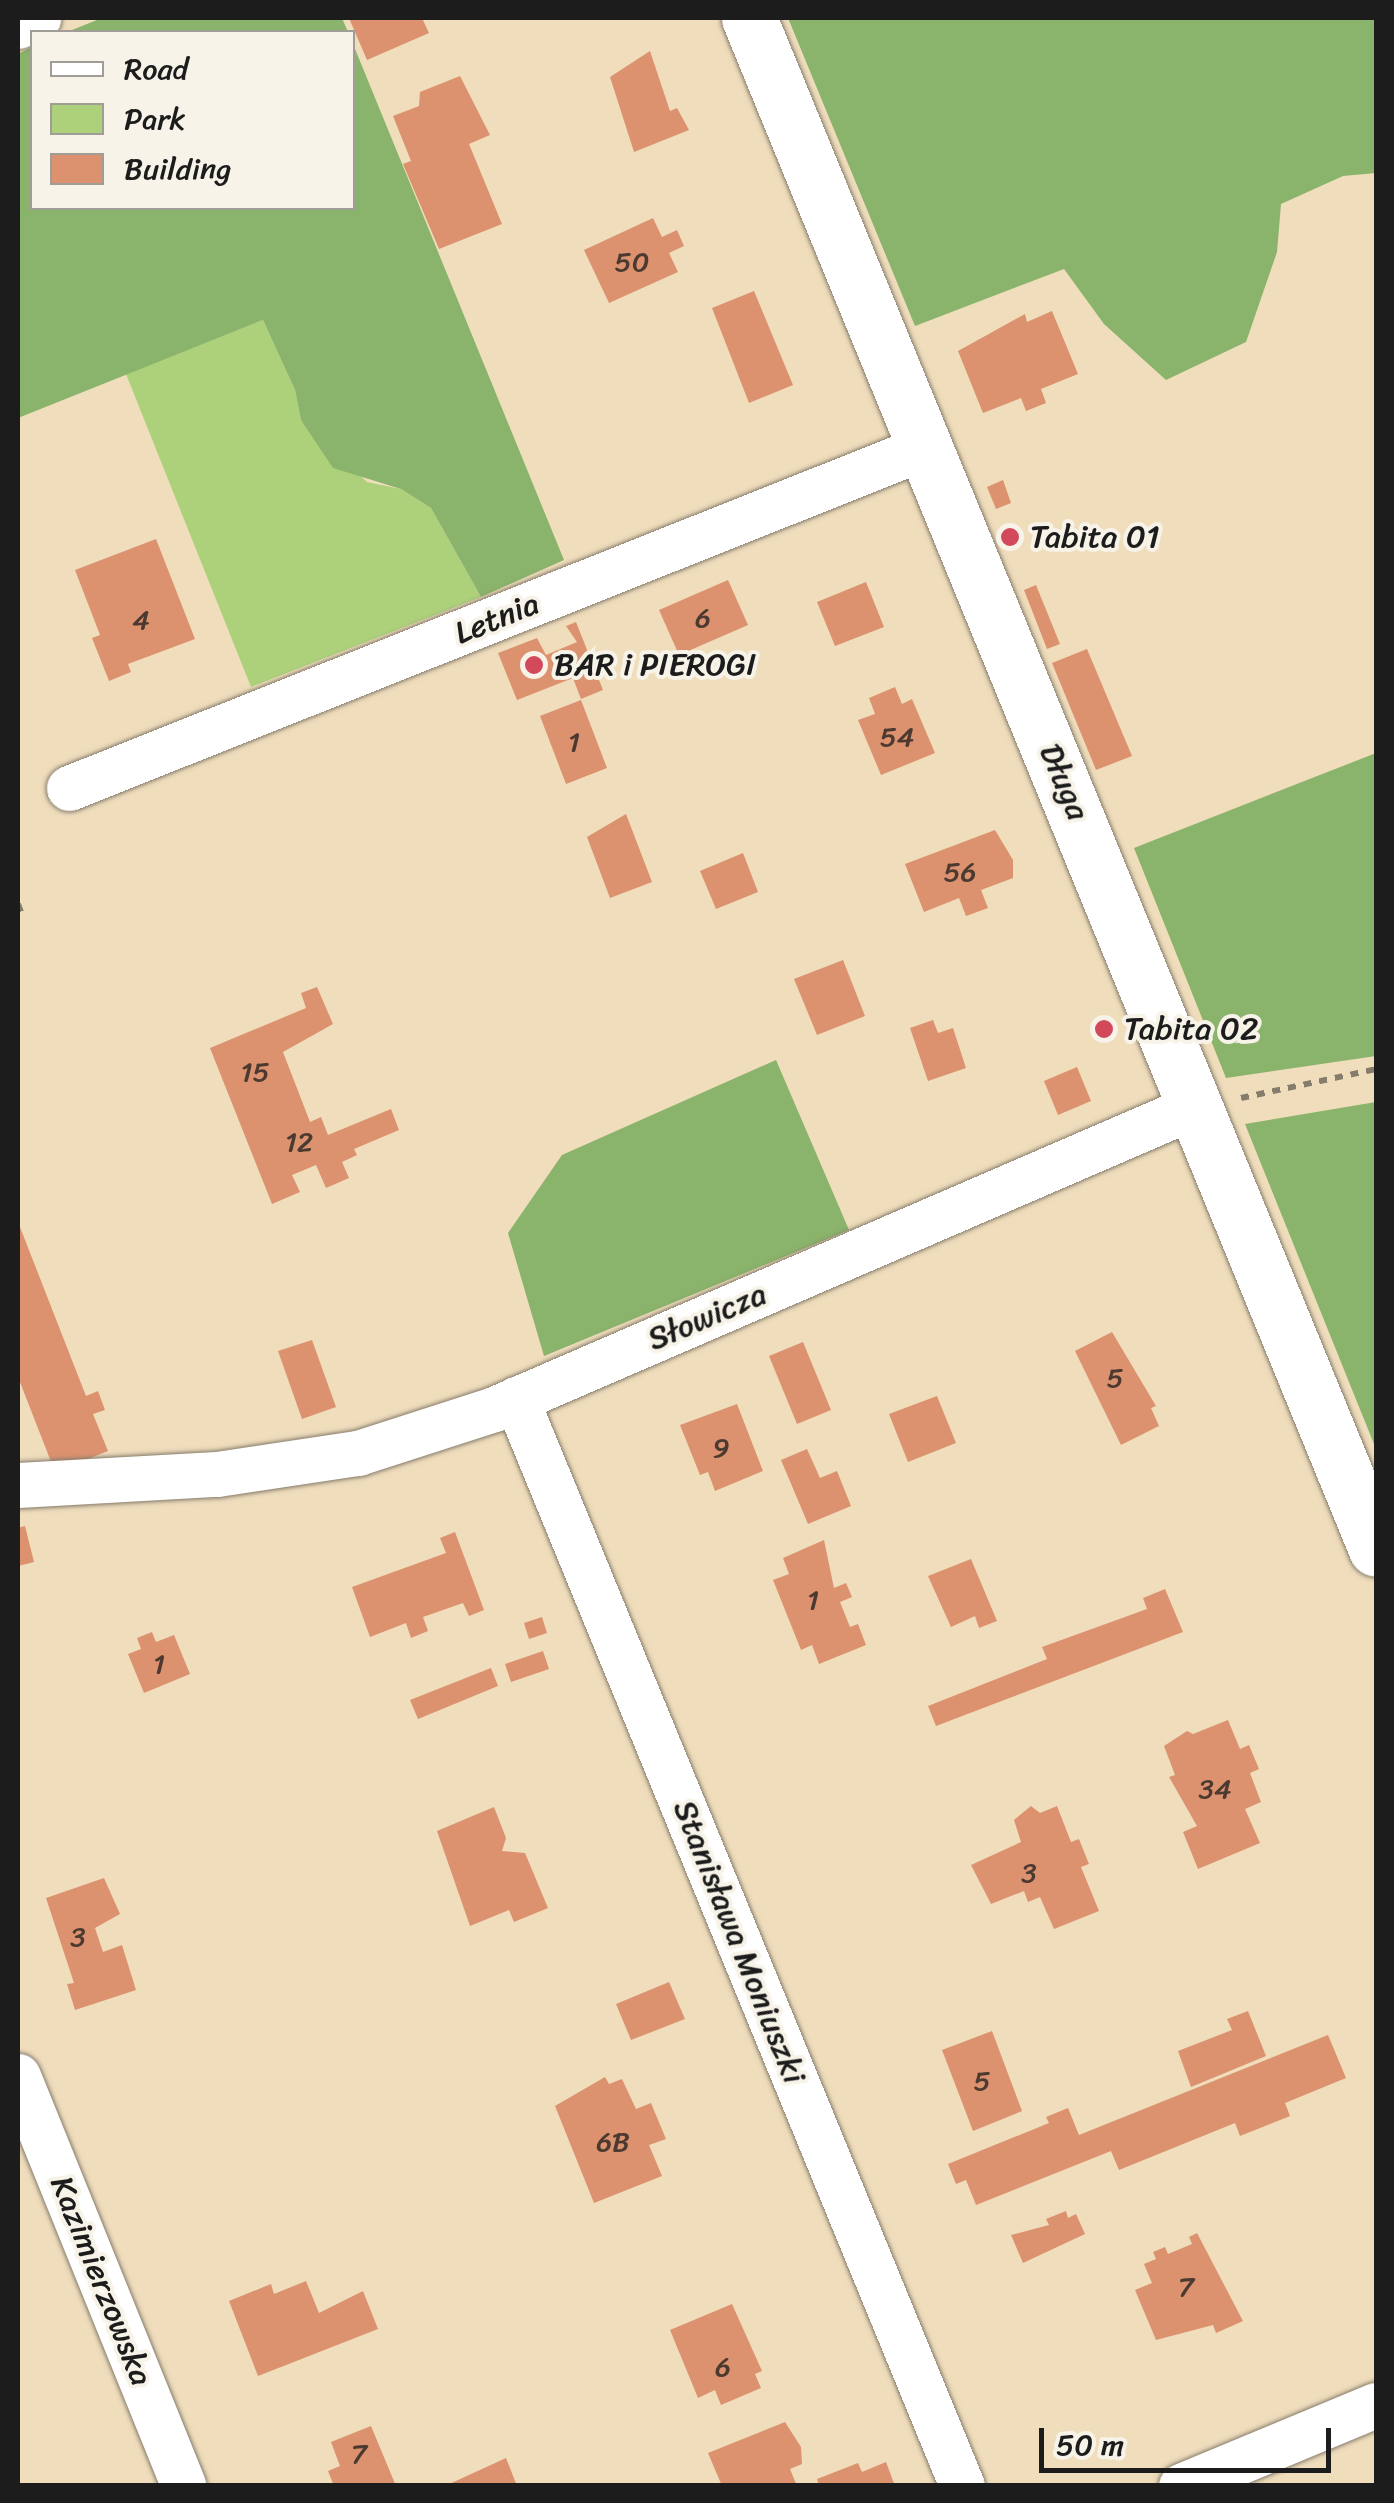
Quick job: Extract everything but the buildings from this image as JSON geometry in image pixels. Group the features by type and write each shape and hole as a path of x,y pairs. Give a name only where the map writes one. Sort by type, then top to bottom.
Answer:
{"street":[{"path":"18,26 38,18"},
{"name":"Długa","path":"749,18 1376,1549"},
{"name":"Letnia","path":"69,788 924,448"},
{"name":"Słowicza","path":"18,1485 217,1474 358,1453 516,1398 1195,1106"},
{"name":"Stanisława Moniuszki","path":"516,1398 962,2486"},
{"name":"Kazimierzowska","path":"18,2076 184,2486"},
{"path":"1181,2486 1376,2405"}],"path":[{"path":"18,904 22,915"},
{"path":"1195,1106 1376,1069"}],"green space":[{"path":"102,18 342,18 347,30 72,30"},
{"path":"788,18 1376,18 1376,173 1343,176 1281,204 1277,252 1246,342 1166,380 1104,324 1064,269 915,326"},
{"path":"30,48 30,210 355,210 355,49 564,560 481,597 431,508 401,489 333,468 301,420 295,390 263,320 18,418 18,54"},
{"path":"263,320 295,390 301,420 367,482 401,489 431,508 481,597 251,687 126,374"},
{"path":"1376,753 1376,1056 1226,1078 1134,848"},
{"path":"776,1060 849,1230 544,1356 508,1233 562,1155"},
{"path":"1376,1102 1376,1449 1245,1124"}],"place":[{"name":"Tabita 01","path":"1010,537"},
{"name":"BAR i PIEROGI","path":"534,665"},
{"name":"Tabita 02","path":"1104,1029"}]}
